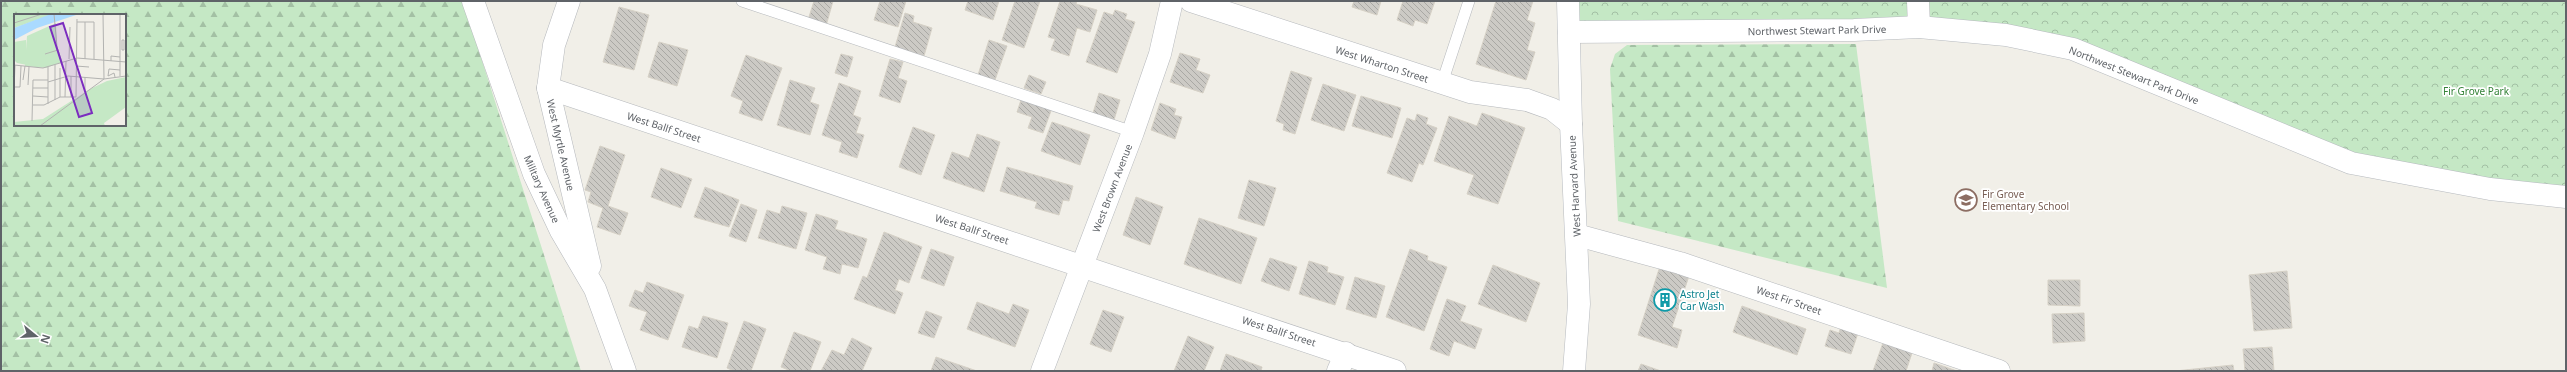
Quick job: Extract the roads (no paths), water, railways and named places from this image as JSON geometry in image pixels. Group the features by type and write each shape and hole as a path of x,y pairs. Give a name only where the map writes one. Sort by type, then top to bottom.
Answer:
{"street":[{"name":"Military Avenue","path":"473,1 534,174 561,231 595,289 626,371"},
{"name":"West Myrtle Avenue","path":"569,1 554,45 548,88 595,289"},
{"name":"West Brown Avenue","path":"1042,371 1133,132 1160,54 1172,1"},
{"name":"West Wharton Street","path":"1191,1 1470,92 1527,100 1552,109 1570,124"},
{"name":"West Harvard Avenue","path":"1568,1 1570,124 1578,235 1579,304 1574,371"},
{"path":"1918,1 1919,27"},
{"name":"Northwest Stewart Park Drive","path":"1569,32 1854,30 1919,27 2006,35 2073,49 2351,162 2483,188 2566,197"},
{"name":"West Ballf Street","path":"548,88 1082,266 1342,362 1395,371"},
{"name":"West Fir Street","path":"1578,235 1680,263 1999,371"}],"lane":[{"path":"742,1 1133,132"},
{"path":"1442,83 1469,1"}],"place":[{"name":"Fir Grove Elementary School","path":"1966,200"},
{"name":"Astro Jet Car Wash","path":"1665,300"}],"park label":[{"name":"Fir Grove Park","path":"2476,91"}]}
